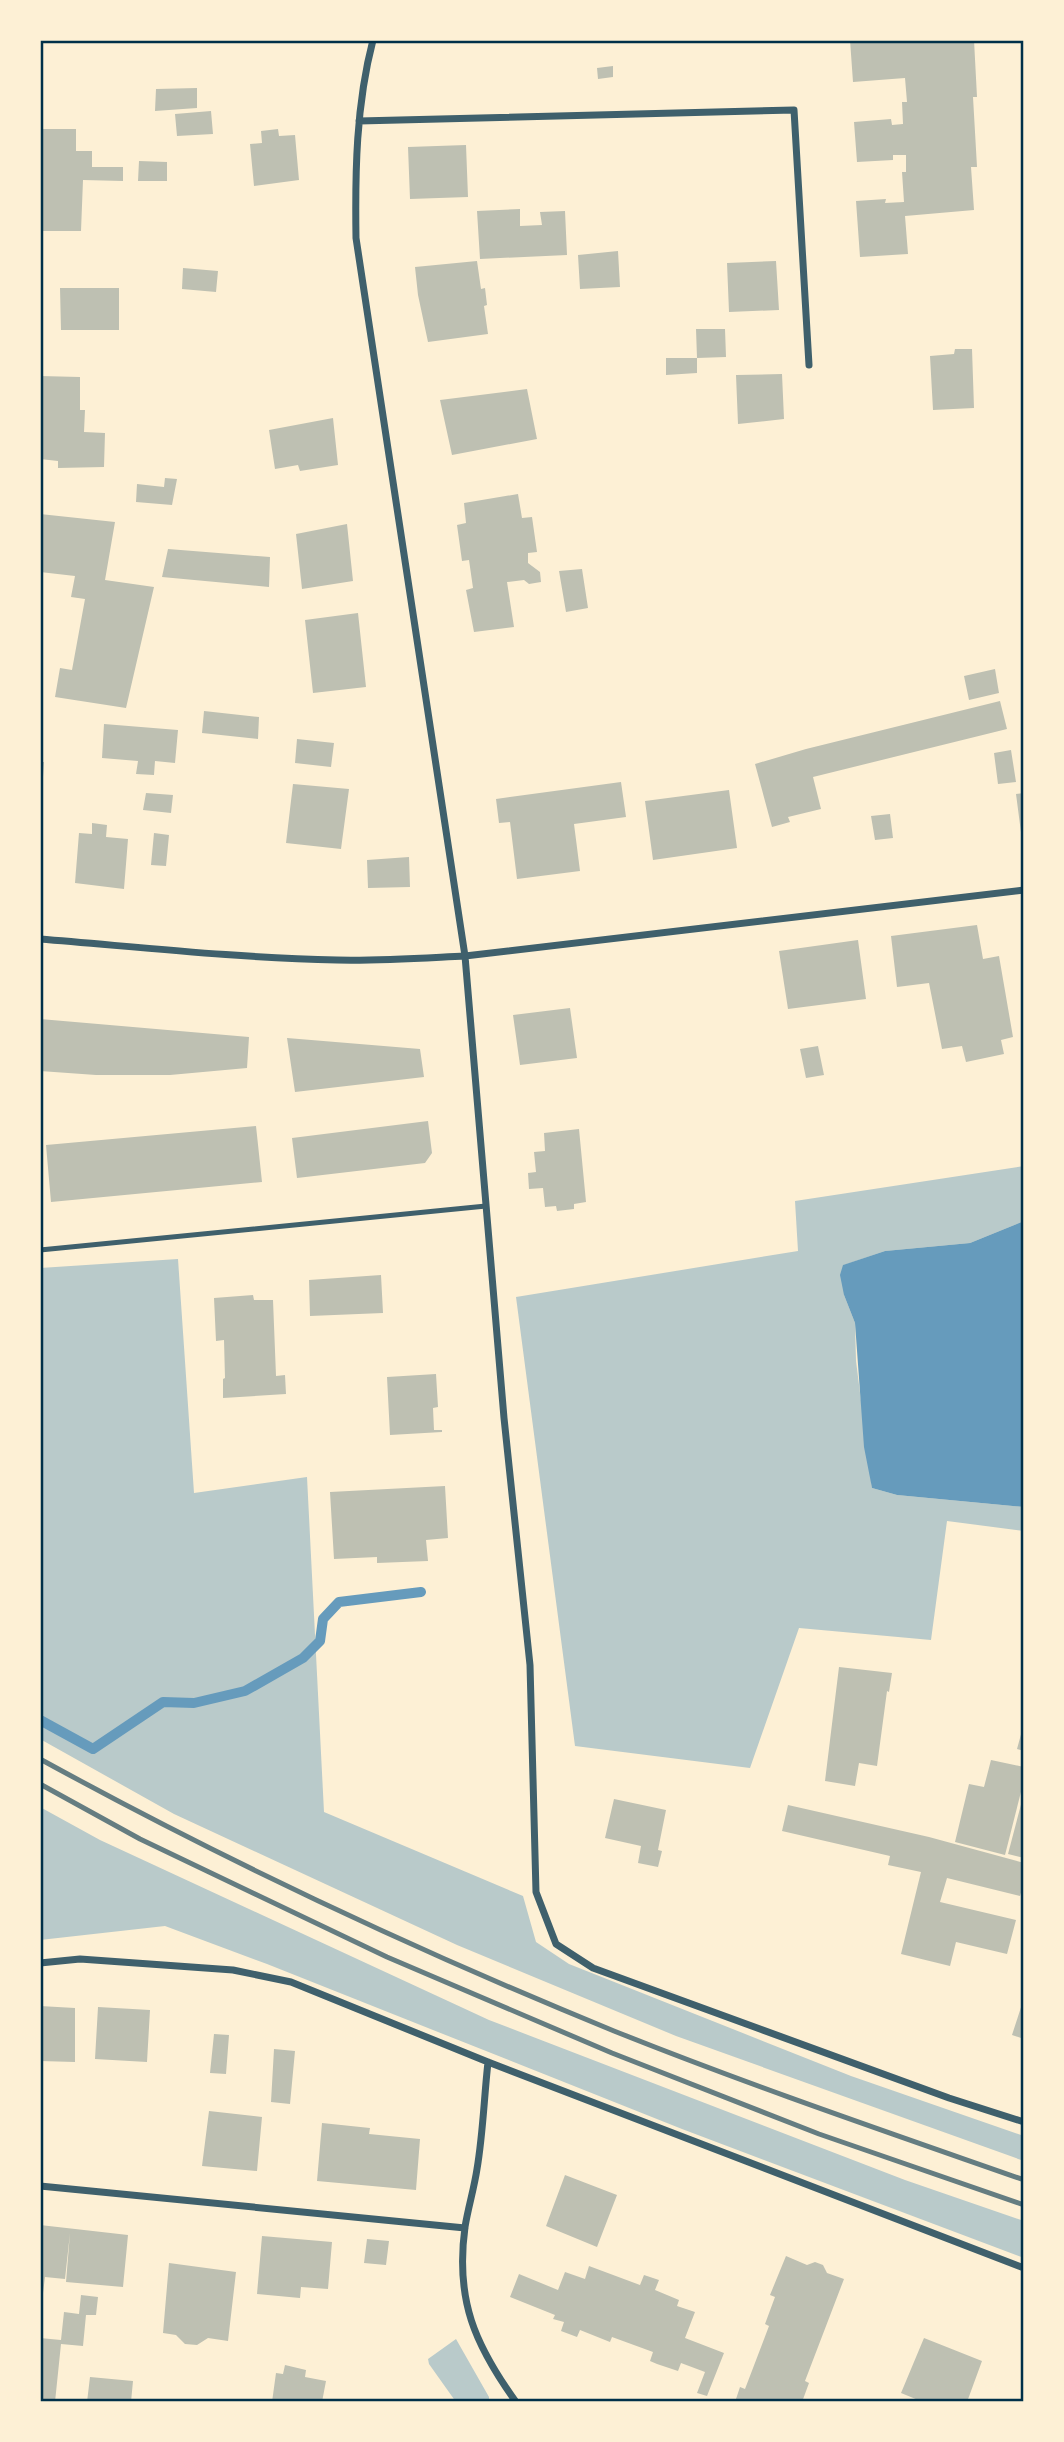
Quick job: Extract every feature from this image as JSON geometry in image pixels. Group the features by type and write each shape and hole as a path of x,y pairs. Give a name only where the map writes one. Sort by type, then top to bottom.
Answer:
{"street":[{"path":"373,40 359,121 355,172 356,238 465,956 504,1418 530,1665 536,1892 556,1944 593,1968 949,2098 1024,2122"},
{"path":"359,121 794,110 808,365"},
{"path":"40,939 337,960 465,956 1024,890"},
{"path":"40,1963 80,1959 233,1970 291,1982 488,2063 1024,2268"},
{"path":"488,2063 478,2167 465,2228 464,2293 469,2316 482,2349 516,2402"},
{"path":"40,2186 465,2228"}],"lane":[{"path":"40,1250 486,1206"}],"shaded area":[{"path":"1024,1166 1024,1221 970,1243 885,1251 844,1265 844,1295 855,1323 856,1361 872,1488 897,1495 1024,1507 1024,1531 947,1521 931,1640 799,1628 750,1768 575,1746 516,1297 798,1251 795,1201"},
{"path":"178,1259 194,1493 307,1477 324,1812 523,1896 536,1942 569,1964 851,2076 1024,2136 1024,2161 676,2036 457,1945 174,1814 40,1739 40,1268"},
{"path":"40,1807 100,1840 489,2020 905,2180 1024,2221 1024,2258 682,2129 165,1926 40,1940"},
{"path":"456,2339 489,2397 489,2402 456,2402 429,2364 428,2359"}],"water":[{"path":"1024,1221 1024,1507 897,1495 872,1488 864,1447 855,1323 844,1295 840,1275 843,1265 885,1251 970,1243"}],"building":[{"path":"850,40 888,40 888,43 903,40 974,40 977,97 973,97 977,167 971,167 974,210 905,216 908,254 860,257 856,201 886,199 885,203 904,202 902,172 906,172 906,155 893,155 893,160 857,162 854,122 891,119 892,125 903,124 902,102 907,102 905,78 853,82"},
{"path":"613,66 613,77 598,79 597,68"},
{"path":"197,88 197,108 155,111 156,89"},
{"path":"211,111 213,134 177,136 175,114"},
{"path":"40,129 76,129 76,151 92,151 92,167 123,167 123,181 83,180 81,231 40,231"},
{"path":"278,129 279,136 295,135 299,180 254,186 250,144 262,143 261,131"},
{"path":"466,145 468,197 410,199 408,147"},
{"path":"139,161 167,162 167,181 138,181"},
{"path":"520,209 520,226 542,225 540,212 565,211 567,255 480,259 477,211"},
{"path":"618,251 620,287 580,289 578,255"},
{"path":"477,261 481,289 485,288 487,305 484,306 488,334 428,342 415,267"},
{"path":"776,261 779,310 729,312 727,263"},
{"path":"183,268 218,271 216,292 182,289"},
{"path":"60,288 119,288 119,330 61,330"},
{"path":"696,329 725,329 726,357 697,358"},
{"path":"955,349 972,349 974,408 933,410 930,356 954,354"},
{"path":"666,358 697,358 697,373 666,375"},
{"path":"782,374 784,419 738,424 736,375"},
{"path":"40,376 80,377 80,410 85,410 84,432 105,433 104,467 58,468 58,461 40,459"},
{"path":"527,389 537,439 452,455 440,400"},
{"path":"333,418 338,465 300,471 298,465 275,469 269,430"},
{"path":"165,478 177,479 172,505 136,502 137,484 164,487"},
{"path":"518,494 522,518 532,517 537,552 528,553 528,563 540,572 541,582 507,582 514,627 474,632 466,590 473,588 469,560 462,561 457,525 466,523 464,503"},
{"path":"40,514 115,522 105,580 154,587 126,708 55,697 60,668 72,670 85,599 71,597 75,576 40,572"},
{"path":"347,524 353,581 302,589 296,534"},
{"path":"168,549 270,557 269,587 162,577"},
{"path":"582,569 588,608 566,612 559,571"},
{"path":"358,613 366,687 313,693 305,620"},
{"path":"995,669 999,693 969,700 964,676"},
{"path":"1000,701 1007,729 813,777 821,809 788,817 790,822 772,827 755,764"},
{"path":"204,711 259,717 258,739 202,733"},
{"path":"104,724 178,730 175,763 155,761 154,775 136,774 138,761 102,758"},
{"path":"297,739 334,743 331,767 295,763"},
{"path":"1011,750 1016,782 998,784 994,753"},
{"path":"40,762 44,762 42,792 40,792"},
{"path":"621,782 626,817 574,824 580,871 517,879 510,822 499,823 496,799"},
{"path":"293,784 349,789 341,849 286,843"},
{"path":"729,790 737,848 653,860 645,801"},
{"path":"146,793 173,795 171,813 143,810"},
{"path":"1024,793 1024,840 1022,840 1016,794"},
{"path":"890,814 893,838 875,840 871,816"},
{"path":"92,823 107,825 106,837 128,839 124,889 75,883 79,833 92,834"},
{"path":"154,833 169,835 166,866 151,865"},
{"path":"409,857 410,887 368,888 367,860"},
{"path":"977,925 983,959 999,956 1013,1037 1001,1040 1004,1054 966,1062 962,1046 942,1049 929,983 897,987 891,936"},
{"path":"858,940 866,999 788,1009 779,951"},
{"path":"570,1008 577,1058 520,1065 513,1015"},
{"path":"40,1019 249,1037 247,1068 170,1075 96,1075 40,1071"},
{"path":"287,1038 420,1049 424,1077 295,1092"},
{"path":"818,1046 824,1075 806,1078 800,1049"},
{"path":"428,1121 432,1153 425,1163 297,1178 292,1138"},
{"path":"256,1126 262,1182 51,1202 46,1145"},
{"path":"579,1129 586,1202 574,1204 574,1209 557,1211 556,1206 545,1207 543,1188 529,1189 528,1173 536,1172 534,1152 545,1151 544,1133"},
{"path":"381,1275 383,1313 310,1316 309,1280"},
{"path":"253,1295 254,1300 273,1300 276,1376 285,1375 286,1394 223,1398 224,1340 216,1341 214,1298"},
{"path":"436,1374 438,1407 433,1408 434,1430 442,1432 390,1435 387,1377"},
{"path":"445,1486 448,1538 426,1540 428,1561 377,1563 377,1557 334,1559 330,1492"},
{"path":"839,1667 892,1673 877,1766 859,1763 855,1786 825,1781"},
{"path":"1024,1727 1024,1751 1017,1749"},
{"path":"991,1760 1024,1767 1024,1780 1005,1855 955,1842 969,1784 984,1787"},
{"path":"1024,1793 1024,1858 1008,1854"},
{"path":"614,1799 666,1810 658,1850 662,1851 658,1867 638,1863 641,1846 605,1838"},
{"path":"788,1805 929,1837 1024,1863 1024,1882 1020,1896 947,1878 940,1902 1016,1920 1007,1954 956,1942 950,1966 901,1954 921,1872 888,1865 890,1856 782,1831"},
{"path":"1024,2001 1024,2039 1012,2035"},
{"path":"40,2006 75,2008 75,2062 40,2061"},
{"path":"98,2007 150,2010 147,2062 95,2059"},
{"path":"214,2034 229,2035 226,2074 210,2073"},
{"path":"274,2049 295,2051 290,2104 271,2102"},
{"path":"209,2111 262,2117 257,2171 202,2166"},
{"path":"322,2123 370,2128 369,2134 420,2139 416,2190 317,2181"},
{"path":"565,2175 617,2195 597,2247 546,2226"},
{"path":"40,2225 128,2235 123,2287 66,2282 70,2233 65,2279 45,2277 43,2293 40,2292"},
{"path":"262,2236 332,2242 328,2289 301,2287 300,2298 257,2294"},
{"path":"367,2239 389,2241 386,2265 364,2263"},
{"path":"786,2256 807,2265 815,2262 823,2265 827,2273 844,2279 805,2381 809,2383 802,2402 735,2402 740,2387 745,2389 769,2326 765,2324 775,2297 770,2295"},
{"path":"169,2263 236,2272 228,2341 208,2338 197,2345 185,2344 176,2335 163,2333"},
{"path":"589,2266 640,2285 644,2275 659,2280 655,2290 679,2300 677,2306 695,2312 685,2338 724,2353 707,2396 697,2393 705,2372 681,2363 678,2371 657,2364 650,2361 653,2352 612,2337 610,2342 580,2330 577,2337 561,2331 564,2322 553,2319 555,2315 510,2297 519,2274 558,2290 565,2272 585,2279"},
{"path":"81,2295 98,2297 96,2315 86,2315 83,2346 61,2344 55,2402 40,2402 40,2338 61,2340 64,2312 79,2314"},
{"path":"924,2338 982,2361 967,2402 923,2402 901,2393"},
{"path":"285,2365 306,2370 305,2377 326,2381 322,2402 272,2402 276,2373 283,2374"},
{"path":"90,2377 133,2381 131,2402 87,2402"}],"waterway":[{"path":"40,1720 93,1749 163,1702 194,1703 245,1691 303,1658 320,1641 323,1619 339,1602 421,1592"}],"railway":[{"path":"40,1759 252,1869 395,1937 541,2001 818,2108 1024,2180"},
{"path":"40,1784 140,1839 387,1957 612,2053 819,2134 1024,2205"}]}
